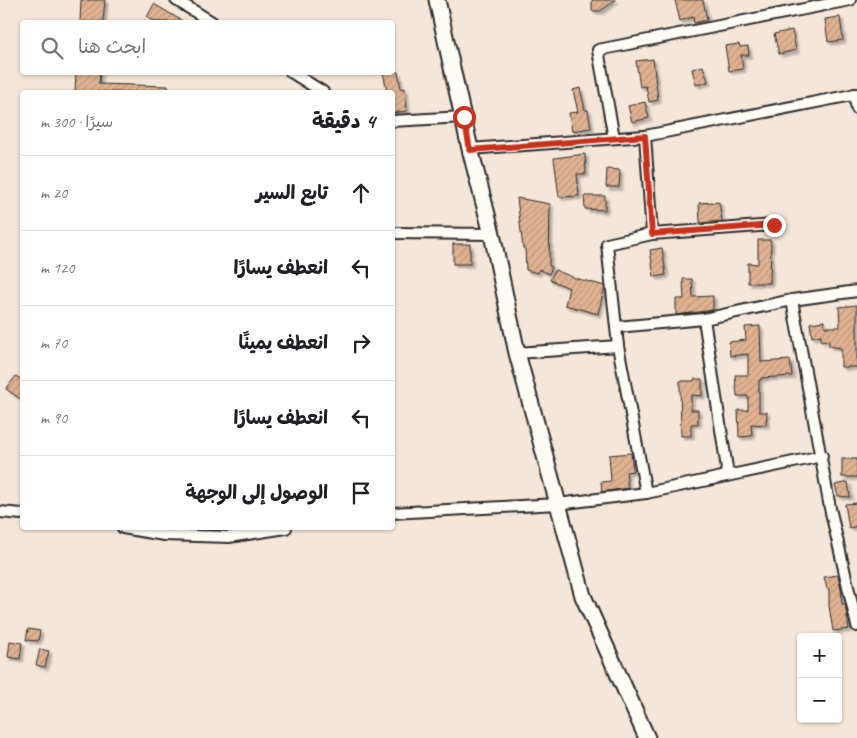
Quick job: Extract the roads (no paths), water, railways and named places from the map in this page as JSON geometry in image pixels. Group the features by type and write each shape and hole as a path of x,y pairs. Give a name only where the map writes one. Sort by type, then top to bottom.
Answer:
{"street":[{"path":"176,0 209,20"},
{"path":"437,0 470,150 492,234 516,353 583,596 647,738"},
{"path":"614,138 598,50 850,0"},
{"path":"296,75 320,90"},
{"path":"470,150 645,136 856,94 857,110"},
{"path":"395,121 464,117"},
{"path":"645,136 652,234"},
{"path":"646,493 618,346 607,244 652,234 774,225"},
{"path":"395,233 492,234"},
{"path":"617,327 704,319 792,300 857,291"},
{"path":"792,300 830,508 857,626"},
{"path":"704,319 728,475"},
{"path":"516,353 618,346"},
{"path":"395,513 558,504 646,493 822,456"},
{"path":"0,512 20,514"},
{"path":"132,530 164,536 229,537 273,530"}]}
